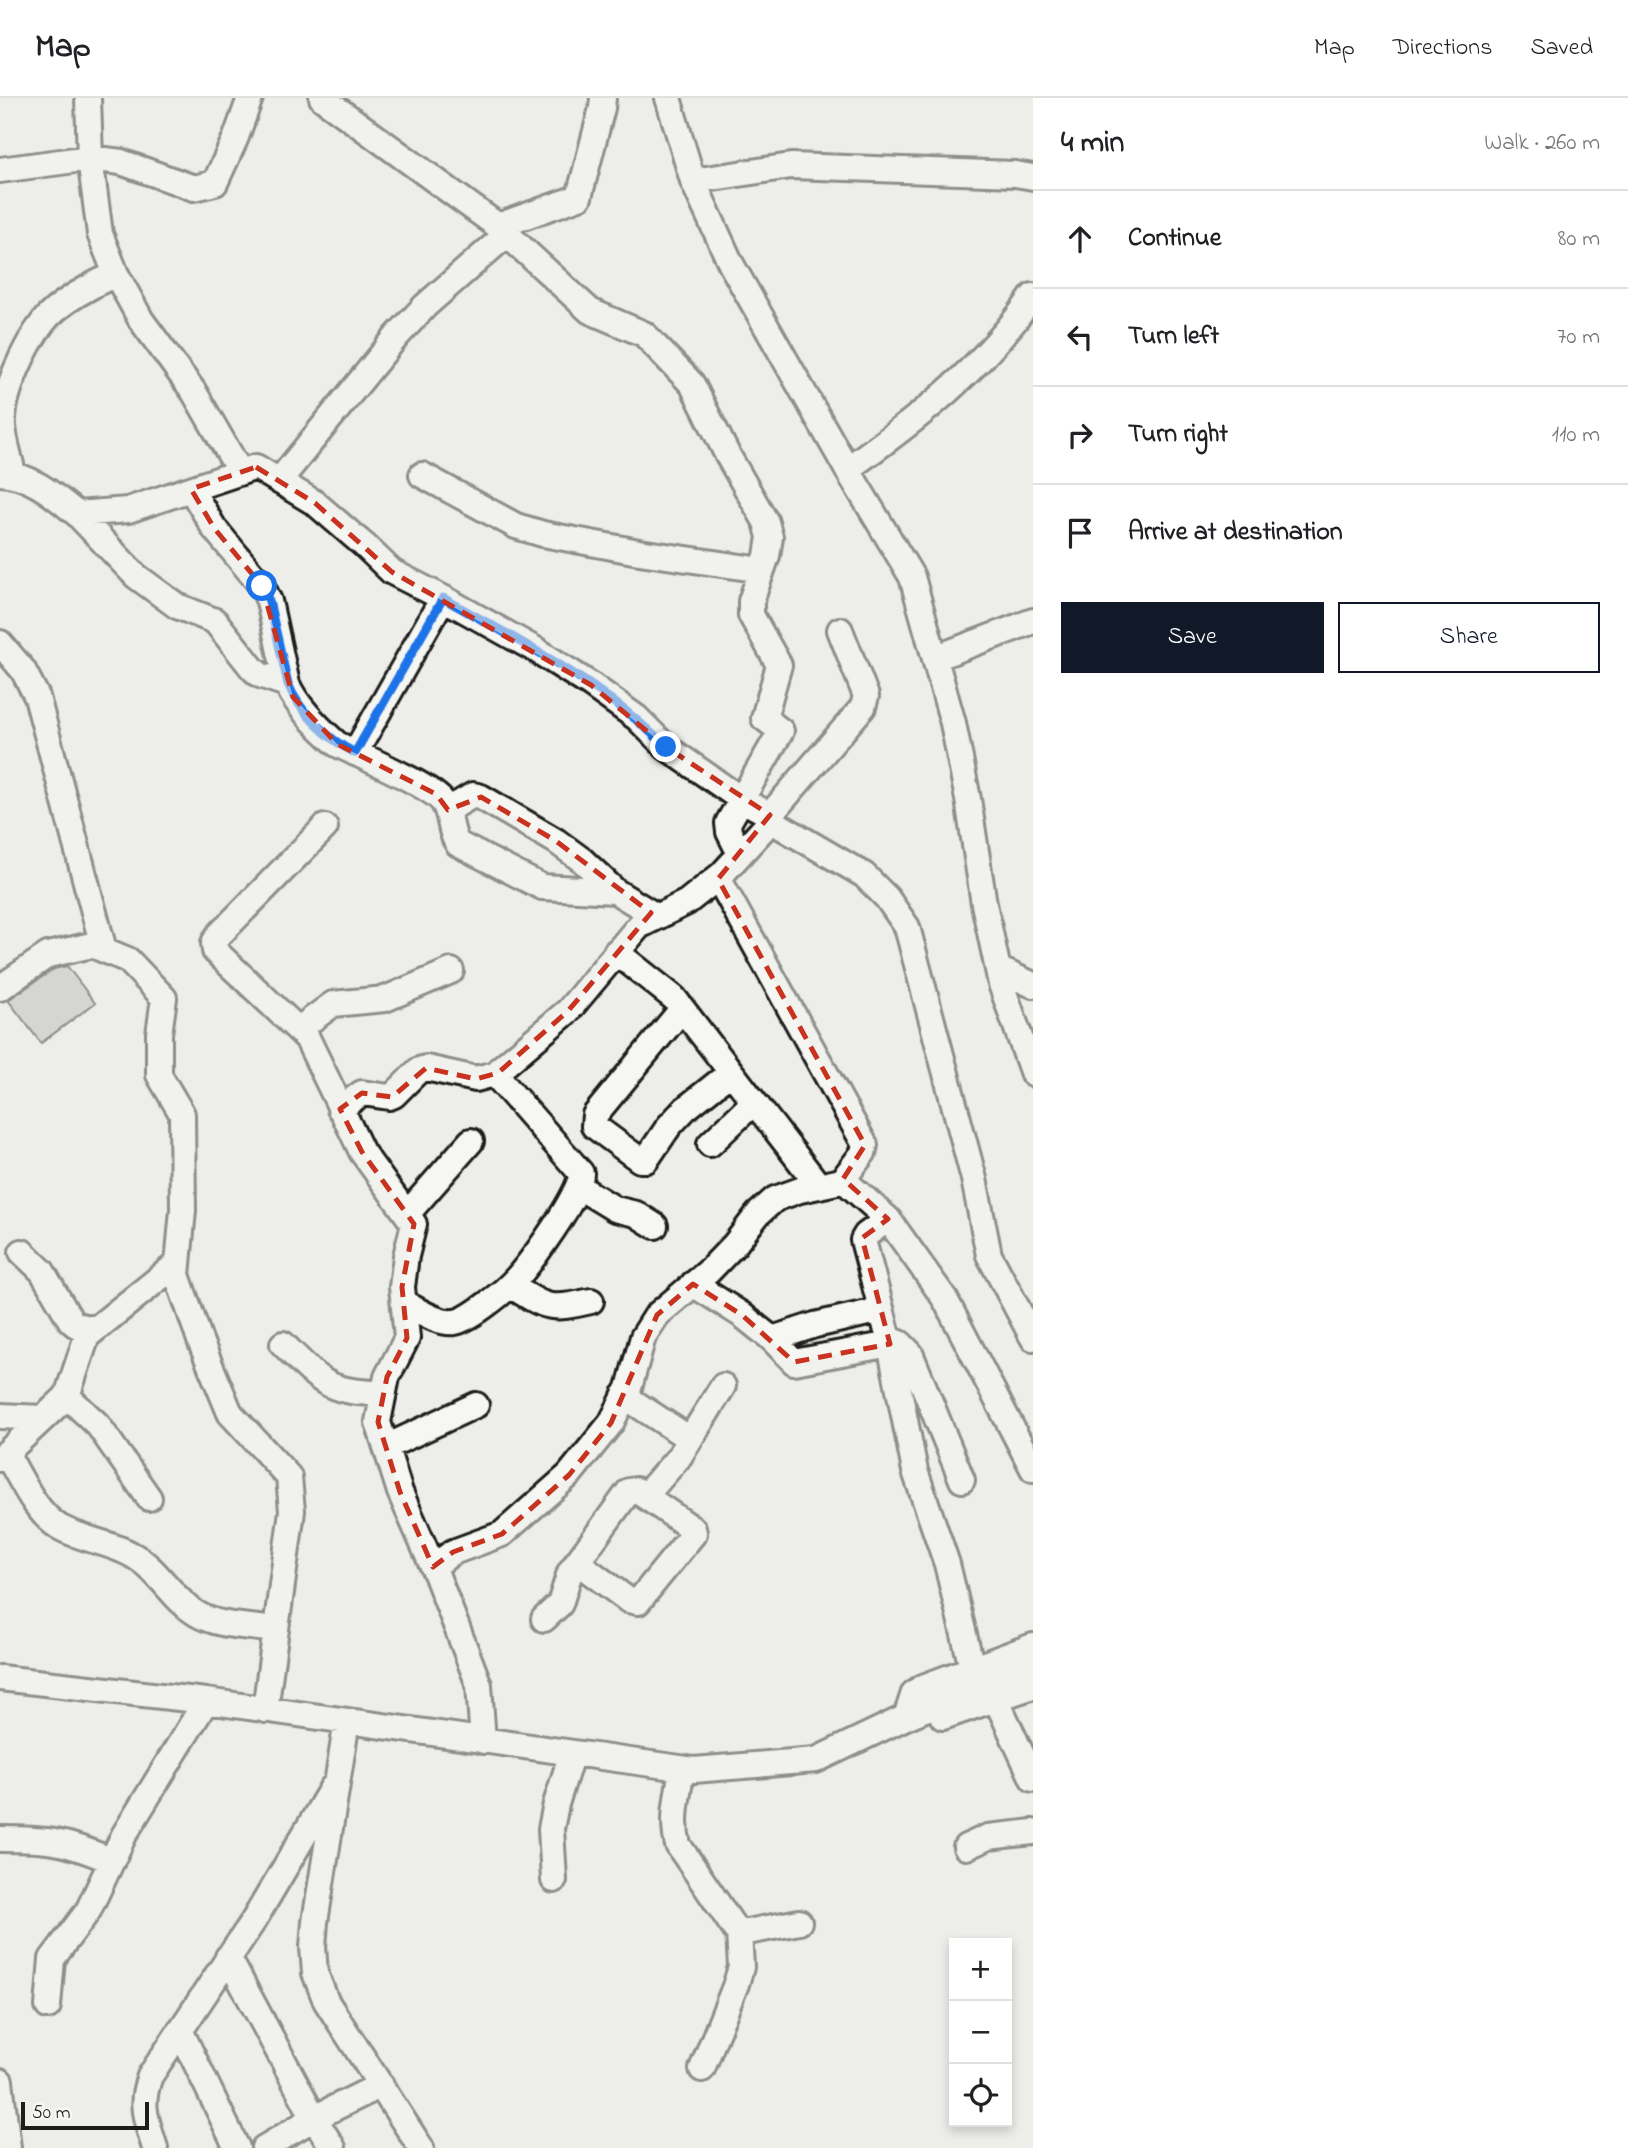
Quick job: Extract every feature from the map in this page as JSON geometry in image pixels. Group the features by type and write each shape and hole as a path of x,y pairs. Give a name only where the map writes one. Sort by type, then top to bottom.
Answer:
{"street":[{"path":"88,98 90,158 100,234 116,274 141,320 194,392 240,472"},
{"path":"0,170 90,158 121,162 194,188 215,183 250,98"},
{"path":"322,98 503,230 590,311 644,334 692,384 727,454 766,522 770,537 751,601 751,615 779,665 764,718 781,731 729,823 729,832 740,854"},
{"path":"279,481 397,336 503,230 579,197 603,98"},
{"path":"668,98 693,181 732,264 912,578 956,735 998,969 1033,1074"},
{"path":"693,181 791,166 1015,174 1033,177"},
{"path":"116,274 90,285 44,320 22,359 4,404 7,473 48,490 77,514 136,576 177,606 215,621 253,670 288,684"},
{"path":"847,468 885,443 963,379 992,349 1033,296"},
{"path":"77,514 128,510 256,467 315,503 392,572 536,650 591,685 637,718 666,747 743,800 864,875 887,898 907,927 974,1179 989,1255 1033,1338"},
{"path":"422,475 516,526 543,534 639,552 762,570"},
{"path":"191,489 214,528 262,586 269,601 293,696 327,735 337,744 436,794 448,810 454,838 458,844 529,882 557,889 615,891"},
{"path":"355,753 443,598"},
{"path":"935,658 1033,621"},
{"path":"404,1303 442,1321 463,1320 510,1285 545,1242 579,1187 581,1173 499,1079 498,1073 568,1011 639,926 687,902 722,876 863,707 866,696 839,630"},
{"path":"0,643 23,670 37,697 104,950"},
{"path":"448,810 473,795 481,797 556,841 582,860 615,891 656,916"},
{"path":"325,827 214,943 218,956 307,1038 362,1152 414,1224 402,1287 407,1338 387,1377 378,1422 400,1492 433,1567 479,1685 484,1741"},
{"path":"722,876 722,885 865,1144 863,1153 847,1174 848,1184 888,1219 945,1299 1033,1469"},
{"path":"0,988 48,955 92,945 128,960 164,998 159,1034 159,1075 182,1114 183,1210 177,1275 230,1413 289,1477 292,1511 265,1710"},
{"path":"616,952 660,985 682,1009 819,1186"},
{"path":"998,969 1033,985"},
{"path":"299,1029 333,1004 385,999 451,971"},
{"path":"682,1009 595,1115 594,1126 640,1160 646,1160 669,1126 685,1109 730,1073"},
{"path":"340,1109 362,1093 389,1097 394,1095 419,1070 426,1068 476,1079 498,1073"},
{"path":"710,1144 754,1102"},
{"path":"407,1214 471,1141"},
{"path":"433,1567 449,1554 491,1539 517,1523 569,1475 592,1450 611,1423 624,1396 643,1338 657,1315 736,1244 758,1214 775,1199 800,1190 846,1180"},
{"path":"579,1187 615,1209 636,1214 655,1226"},
{"path":"888,1219 863,1240 890,1341 915,1471 947,1564 972,1668"},
{"path":"22,1252 43,1271 71,1321 76,1325 94,1329"},
{"path":"178,1263 94,1329 83,1344 67,1396 3,1456 36,1504 60,1527 132,1554 147,1564 197,1614 213,1620 276,1630"},
{"path":"693,1284 742,1315 772,1339 794,1362 890,1341 900,1343 910,1353 962,1480"},
{"path":"510,1285 542,1305 552,1308 591,1301"},
{"path":"772,1339 815,1325 881,1310"},
{"path":"283,1344 317,1378 333,1387 352,1393 384,1393"},
{"path":"645,1496 679,1457 723,1386"},
{"path":"67,1396 98,1425 149,1498"},
{"path":"624,1396 690,1439"},
{"path":"386,1447 476,1405"},
{"path":"0,1416 43,1418"},
{"path":"544,1619 560,1604 566,1579 577,1562 629,1491 636,1490 694,1531 641,1599 633,1602 577,1562"},
{"path":"906,1717 914,1693 923,1687 1033,1646"},
{"path":"0,1678 206,1701 694,1770 816,1760 906,1717 1033,1666"},
{"path":"906,1717 918,1722 928,1721 1033,1686"},
{"path":"996,1699 1033,1779"},
{"path":"48,2006 52,1959 88,1911 124,1835 206,1701"},
{"path":"348,1721 315,1922 315,1973 326,2001 421,2148"},
{"path":"554,1880 551,1829 572,1753"},
{"path":"682,1769 674,1817 678,1845 739,1932 741,1967 702,2069"},
{"path":"155,2148 142,2107 143,2093 150,2076 254,1920 338,1776"},
{"path":"966,1847 988,1837 1033,1832"},
{"path":"0,1839 58,1841 111,1861"},
{"path":"739,1932 799,1922"},
{"path":"228,1957 314,2118 333,2148"},
{"path":"180,2030 237,2148"},
{"path":"0,2081 8,2148"},
{"path":"264,2148 314,2118 381,2085"}],"highlighted area":[{"path":"256,467 315,503 392,572 591,685 666,747 770,815 718,879 865,1145 843,1179 888,1219 862,1238 890,1344 794,1362 742,1315 693,1284 657,1315 611,1423 569,1475 502,1534 453,1552 433,1567 400,1492 378,1422 387,1377 407,1338 402,1287 414,1224 362,1152 340,1109 362,1093 392,1097 426,1068 476,1079 498,1073 568,1011 651,913 556,841 481,797 448,810 436,794 337,744 293,697 262,586 214,528 191,489"}],"building":[{"path":"67,966 95,1003 41,1043 8,1000 54,969"}],"route":[{"path":"262,586 269,601 293,696 327,735 337,744 355,753 443,598 536,650 591,685 637,718 666,747"}]}
